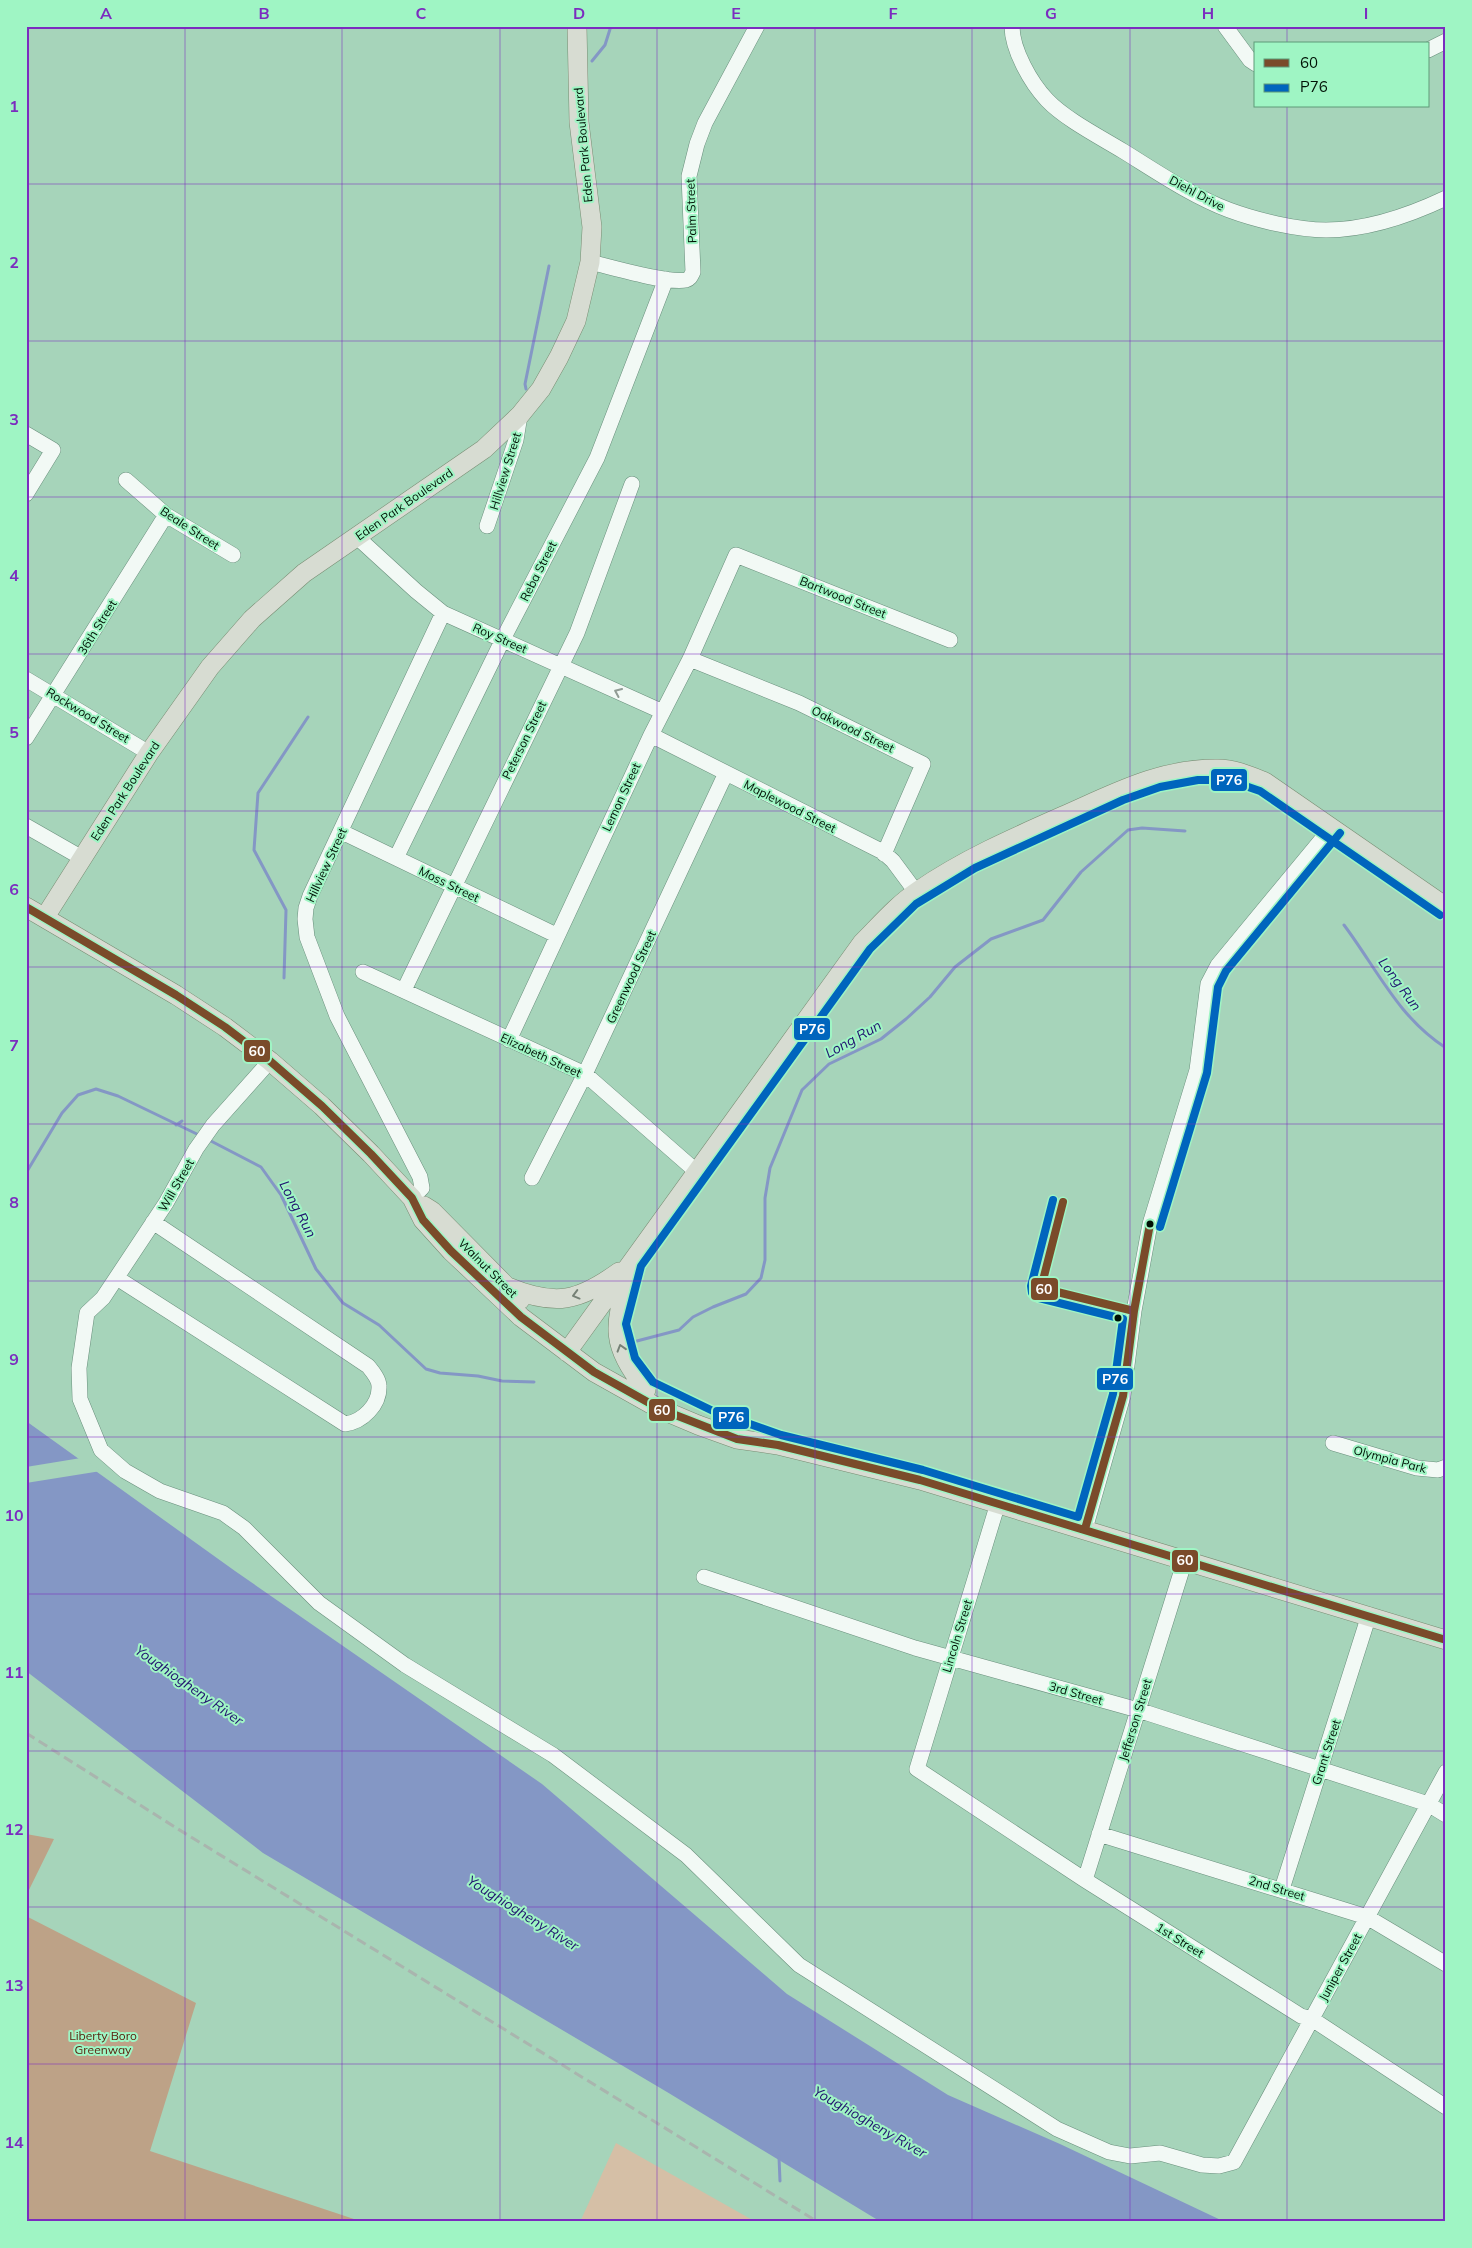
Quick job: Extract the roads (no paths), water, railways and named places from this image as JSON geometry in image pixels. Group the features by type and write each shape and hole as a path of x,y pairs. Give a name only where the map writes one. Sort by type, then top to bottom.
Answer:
{"main road":[{"name":"Eden Park Boulevard","path":"45,917 148,753 210,667 252,619 304,573 484,449 520,416 541,389 560,357 576,321 590,262 592,227 579,122 578,26"},
{"path":"571,1348 862,943 888,916 916,892 962,864 1001,844 1138,783 1181,772 1219,769 1244,773 1265,782 1446,907"},
{"name":"Walnut Street","path":"26,907 206,1014 270,1061 342,1125 412,1198 432,1211 594,1372 620,1388 698,1426 737,1439 778,1445 920,1480 1369,1615 1446,1640"},
{"name":"Walnut Street","path":"412,1198 423,1220 480,1280 521,1318 646,1390 702,1416 778,1445"},
{"path":"506,1286 530,1296 557,1300 579,1296 601,1285 632,1262"},
{"path":"632,1262 616,1324 619,1343 626,1363 646,1390"}],"street":[{"name":"Palm Street","path":"590,262 666,279 689,279 693,272 689,176 697,144 705,123 757,26"},
{"name":"Diehl Drive","path":"1012,26 1012,32 1022,64 1034,85 1049,102 1112,144 1187,190 1228,210 1263,221 1325,230 1360,227 1389,221 1446,198"},
{"path":"1225,26 1254,63"},
{"path":"1430,49 1446,41"},
{"name":"Reba Street","path":"396,858 503,638 597,458 666,279"},
{"name":"Hillview Street","path":"487,526 516,440 520,416"},
{"path":"26,434 53,450 26,494"},
{"name":"Beale Street","path":"126,480 166,515 233,555"},
{"name":"Peterson Street","path":"404,990 577,633 632,484"},
{"name":"36th Street","path":"26,738 166,515"},
{"name":"Roy Street","path":"357,537 443,613 503,638 662,712"},
{"name":"Bartwood Street","path":"736,555 950,640"},
{"name":"Lemon Street","path":"509,1040 650,735 690,659 736,555"},
{"name":"Hillview Street","path":"412,1198 422,1188 420,1177 337,1016 307,937 306,908 443,613"},
{"name":"Oakwood Street","path":"690,659 799,703 924,764 884,854"},
{"name":"Rockwood Street","path":"26,679 148,753"},
{"name":"Maplewood Street","path":"650,735 884,854 893,861 916,892"},
{"name":"Greenwood Street","path":"532,1178 585,1074 726,773"},
{"path":"26,826 82,858"},
{"path":"1085,1529 1123,1396 1134,1311 1150,1224 1197,1070 1208,984 1218,965 1332,828"},
{"name":"Moss Street","path":"342,832 556,935"},
{"name":"Elizabeth Street","path":"363,972 585,1074 697,1172"},
{"name":"Will Street","path":"270,1061 213,1125 196,1149 153,1222 104,1298 87,1313 79,1368 80,1399 101,1450 124,1471 160,1491 223,1514 244,1528 319,1603 405,1665 553,1755 686,1855 799,1965 1057,2129 1109,2152 1123,2155 1130,2156 1160,2152 1202,2165 1219,2166 1234,2162"},
{"path":"117,1278 345,1424 362,1419 375,1401 379,1386 376,1376 368,1366 153,1222"},
{"name":"Olympia Park","path":"1333,1443 1417,1468 1438,1470 1446,1467"},
{"name":"Lincoln Street","path":"917,1769 998,1503"},
{"name":"Jefferson Street","path":"1085,1880 1184,1560"},
{"name":"3rd Street","path":"704,1577 915,1648 1138,1710 1428,1804 1446,1815"},
{"name":"Grant Street","path":"1282,1889 1369,1615"},
{"name":"1st Street","path":"917,1769 1085,1880 1301,2016 1312,2019 1446,2107"},
{"name":"Juniper Street","path":"1234,2162 1446,1772"},
{"name":"2nd Street","path":"1099,1834 1282,1889 1367,1917 1446,1964"}],"water":[{"name":"Youghiogheny River","path":"26,1421 235,1571 542,1784 787,1994 948,2095 1060,2144 1225,2222 881,2222 667,2092 263,1853 26,1671"}],"waterway":[{"path":"592,61 605,45 611,26"},
{"path":"526,389 525,384 549,266"},
{"path":"284,978 286,910 254,850 258,793 308,717"},
{"name":"Long Run","path":"633,1342 679,1330 693,1317 746,1294 761,1278 765,1260 765,1198 770,1168 802,1090 829,1064 881,1039 930,997 955,967 991,939 1043,920 1081,872 1128,830 1142,828 1185,831"},
{"name":"Long Run","path":"1344,925 1401,1007 1429,1036 1446,1048"},
{"name":"Long Run","path":"26,1173 62,1113 78,1095 96,1089 118,1096 201,1136"},
{"name":"Long Run","path":"176,1125 182,1121"},
{"name":"Long Run","path":"209,1140 261,1167 281,1195 316,1269 343,1303 379,1325 426,1369 440,1373 478,1376 502,1381 534,1382"},
{"path":"779,2157 780,2181"}],"railway":[{"path":"26,1733 178,1829 818,2222"}],"park label":[{"name":"Liberty Boro Greenway","path":"103,2042"}]}
